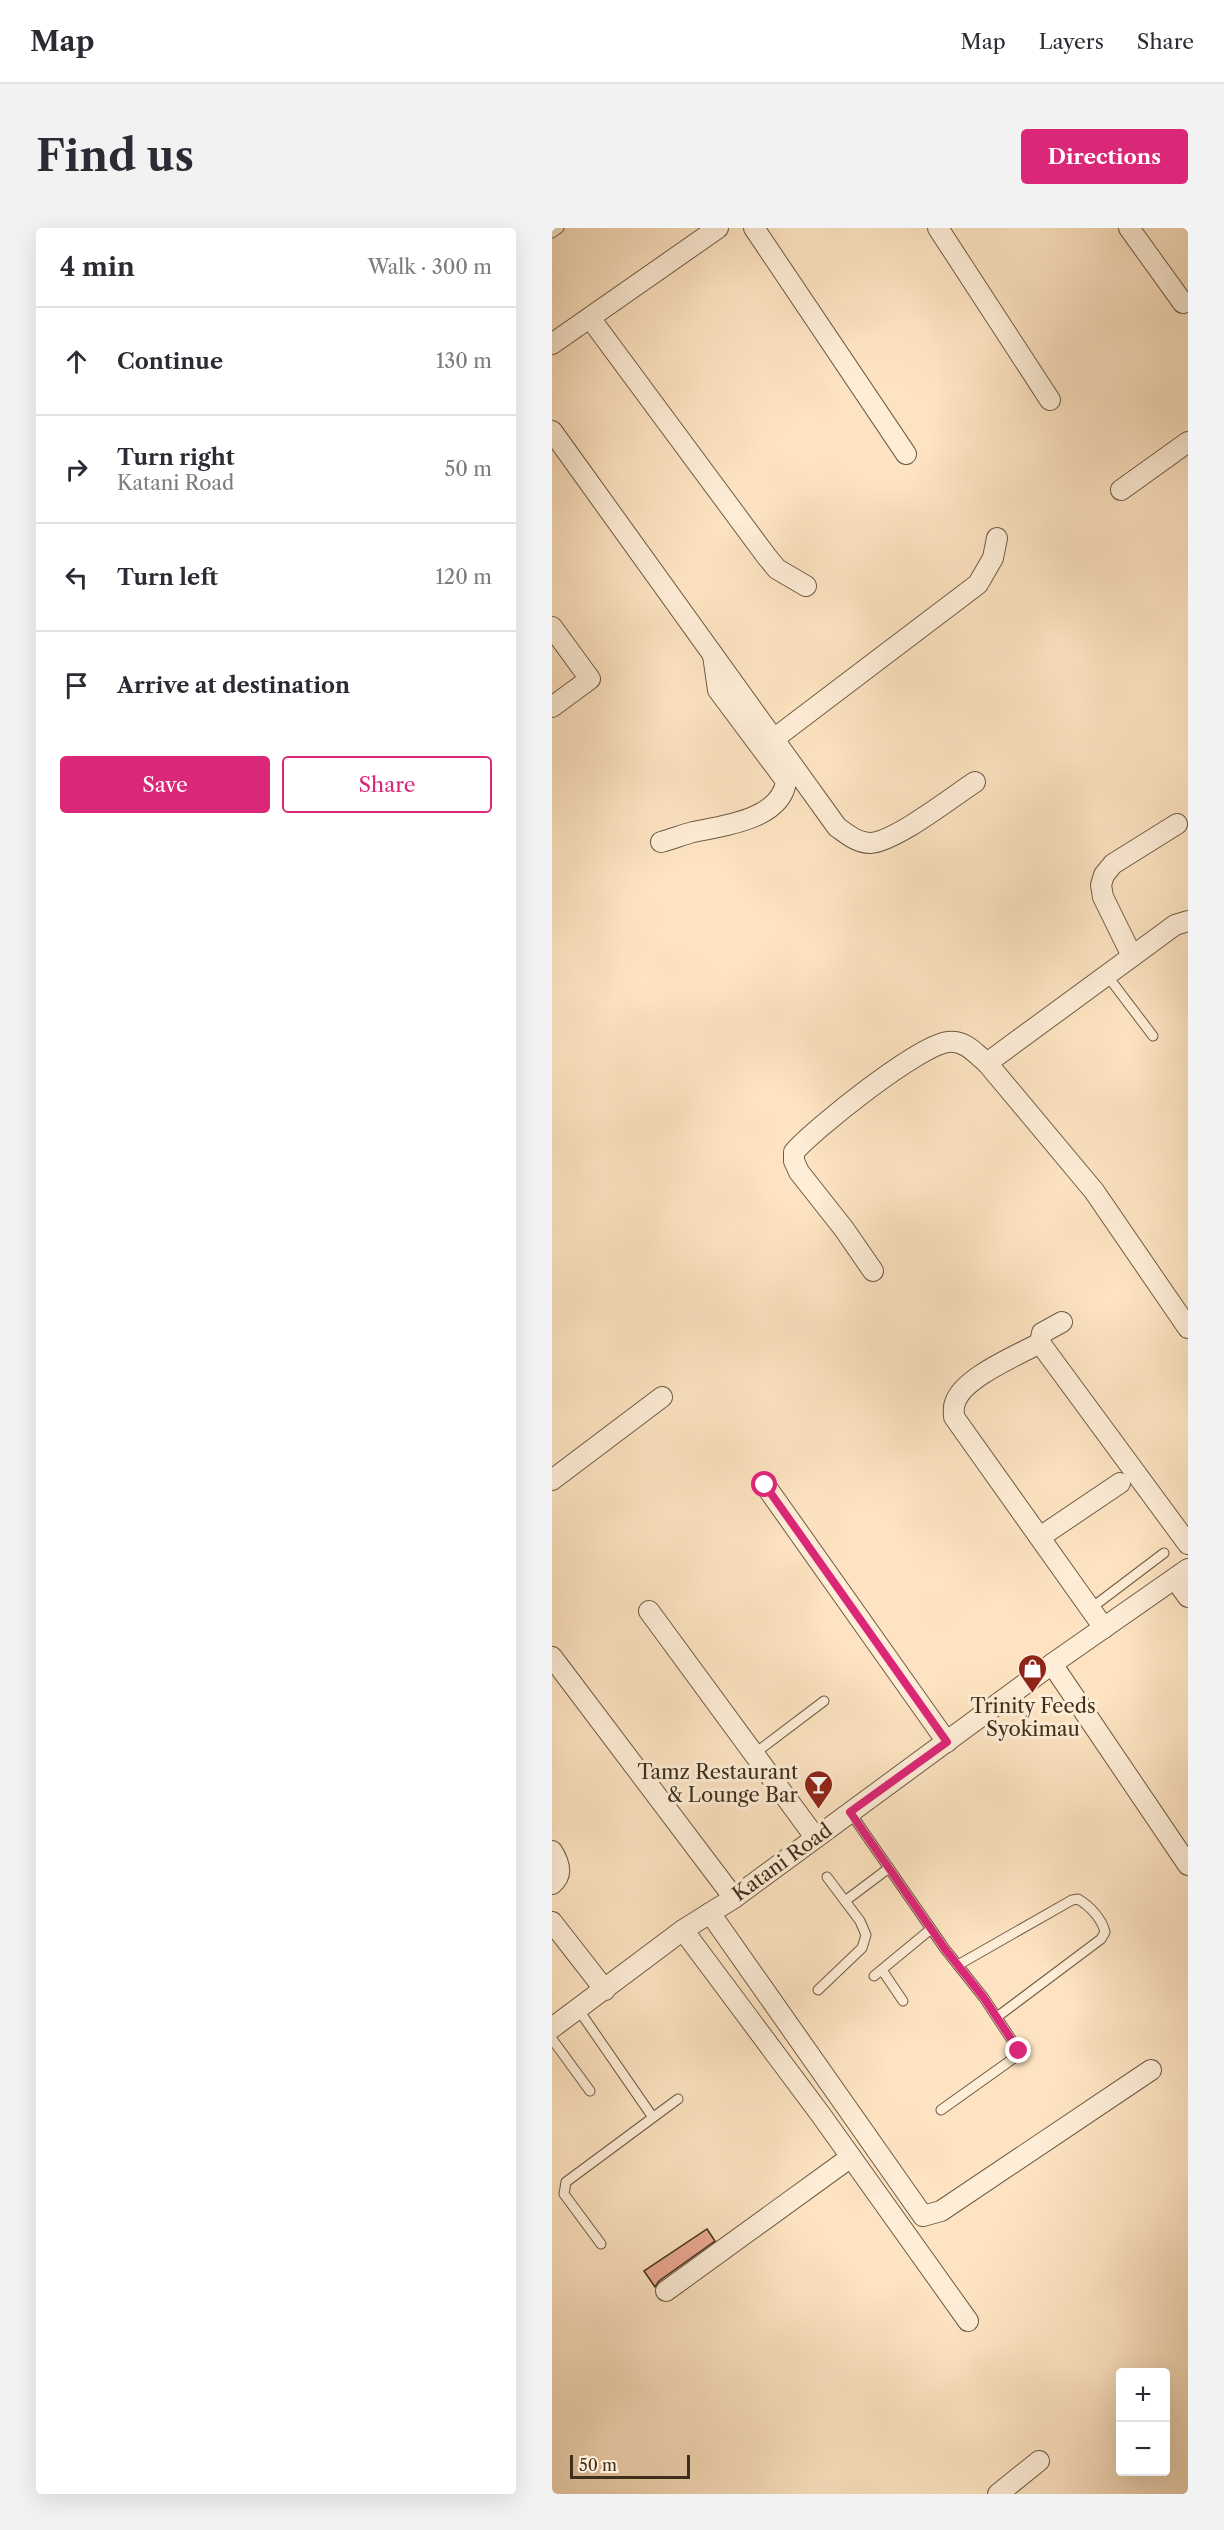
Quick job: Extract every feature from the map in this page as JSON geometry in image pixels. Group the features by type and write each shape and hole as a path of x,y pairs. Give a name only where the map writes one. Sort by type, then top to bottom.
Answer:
{"street":[{"path":"553,342 718,228"},
{"path":"754,228 906,454"},
{"path":"938,228 1050,400"},
{"path":"1129,228 1183,303"},
{"path":"590,318 767,557 777,569 806,586"},
{"path":"552,431 837,826 853,839 870,843 897,833 975,782"},
{"path":"1121,490 1188,442"},
{"path":"775,738 978,584 993,558 997,538"},
{"path":"552,627 590,680 552,707"},
{"path":"661,842 693,832 726,827 753,817 773,804 785,791 786,781 718,690 712,653"},
{"path":"1132,956 1103,897 1101,885 1104,875 1113,864 1177,824"},
{"path":"987,1064 1175,925 1188,921"},
{"path":"873,1271 844,1229 799,1172 794,1161 794,1152 843,1109 931,1046 949,1042 966,1045 987,1064 1094,1191 1188,1328"},
{"path":"1062,1322 1042,1333 1040,1343 1188,1544"},
{"path":"1040,1343 972,1381 961,1391 954,1403 954,1417 1104,1628"},
{"path":"552,1480 662,1397"},
{"path":"1040,1538 1120,1483"},
{"path":"765,1485 947,1742"},
{"path":"1181,1574 1188,1597"},
{"name":"Katani Road","path":"552,2028 683,1930 734,1898 1052,1664 1181,1574"},
{"path":"649,1611 815,1837"},
{"path":"552,1657 734,1898"},
{"path":"1052,1664 1188,1865"},
{"path":"552,1851 559,1863 558,1880 552,1884"},
{"path":"710,1913 923,2216 940,2211 1151,2070"},
{"path":"552,1922 605,1990"},
{"path":"683,1930 851,2157 968,2321"},
{"path":"666,2291 851,2157"},
{"path":"998,2494 1039,2461"}],"lane":[{"path":"552,233 559,228"},
{"path":"1107,974 1153,1036"},
{"path":"1090,1609 1164,1553"},
{"path":"754,1754 824,1701"},
{"path":"850,1812 931,1929 998,2017 1019,2051 1014,2058 941,2110"},
{"path":"845,1901 889,1868"},
{"path":"818,1990 862,1948 866,1935 860,1922 827,1877"},
{"path":"958,1965 1072,1900 1078,1899 1087,1904 1104,1925 1105,1932 1101,1939 998,2017"},
{"path":"903,2001 878,1973 931,1929"},
{"path":"578,2009 652,2116"},
{"path":"552,2039 590,2091"},
{"path":"601,2244 564,2194 566,2182 678,2098"}],"building":[{"path":"707,2229 715,2241 659,2281 655,2287 644,2271"}],"place":[{"name":"Trinity Feeds Syokimau","path":"1033,1694"},
{"name":"Tamz Restaurant & Lounge Bar","path":"819,1810"}],"route":[{"path":"765,1485 947,1742 850,1812 945,1949 984,1998 1019,2051"}]}
